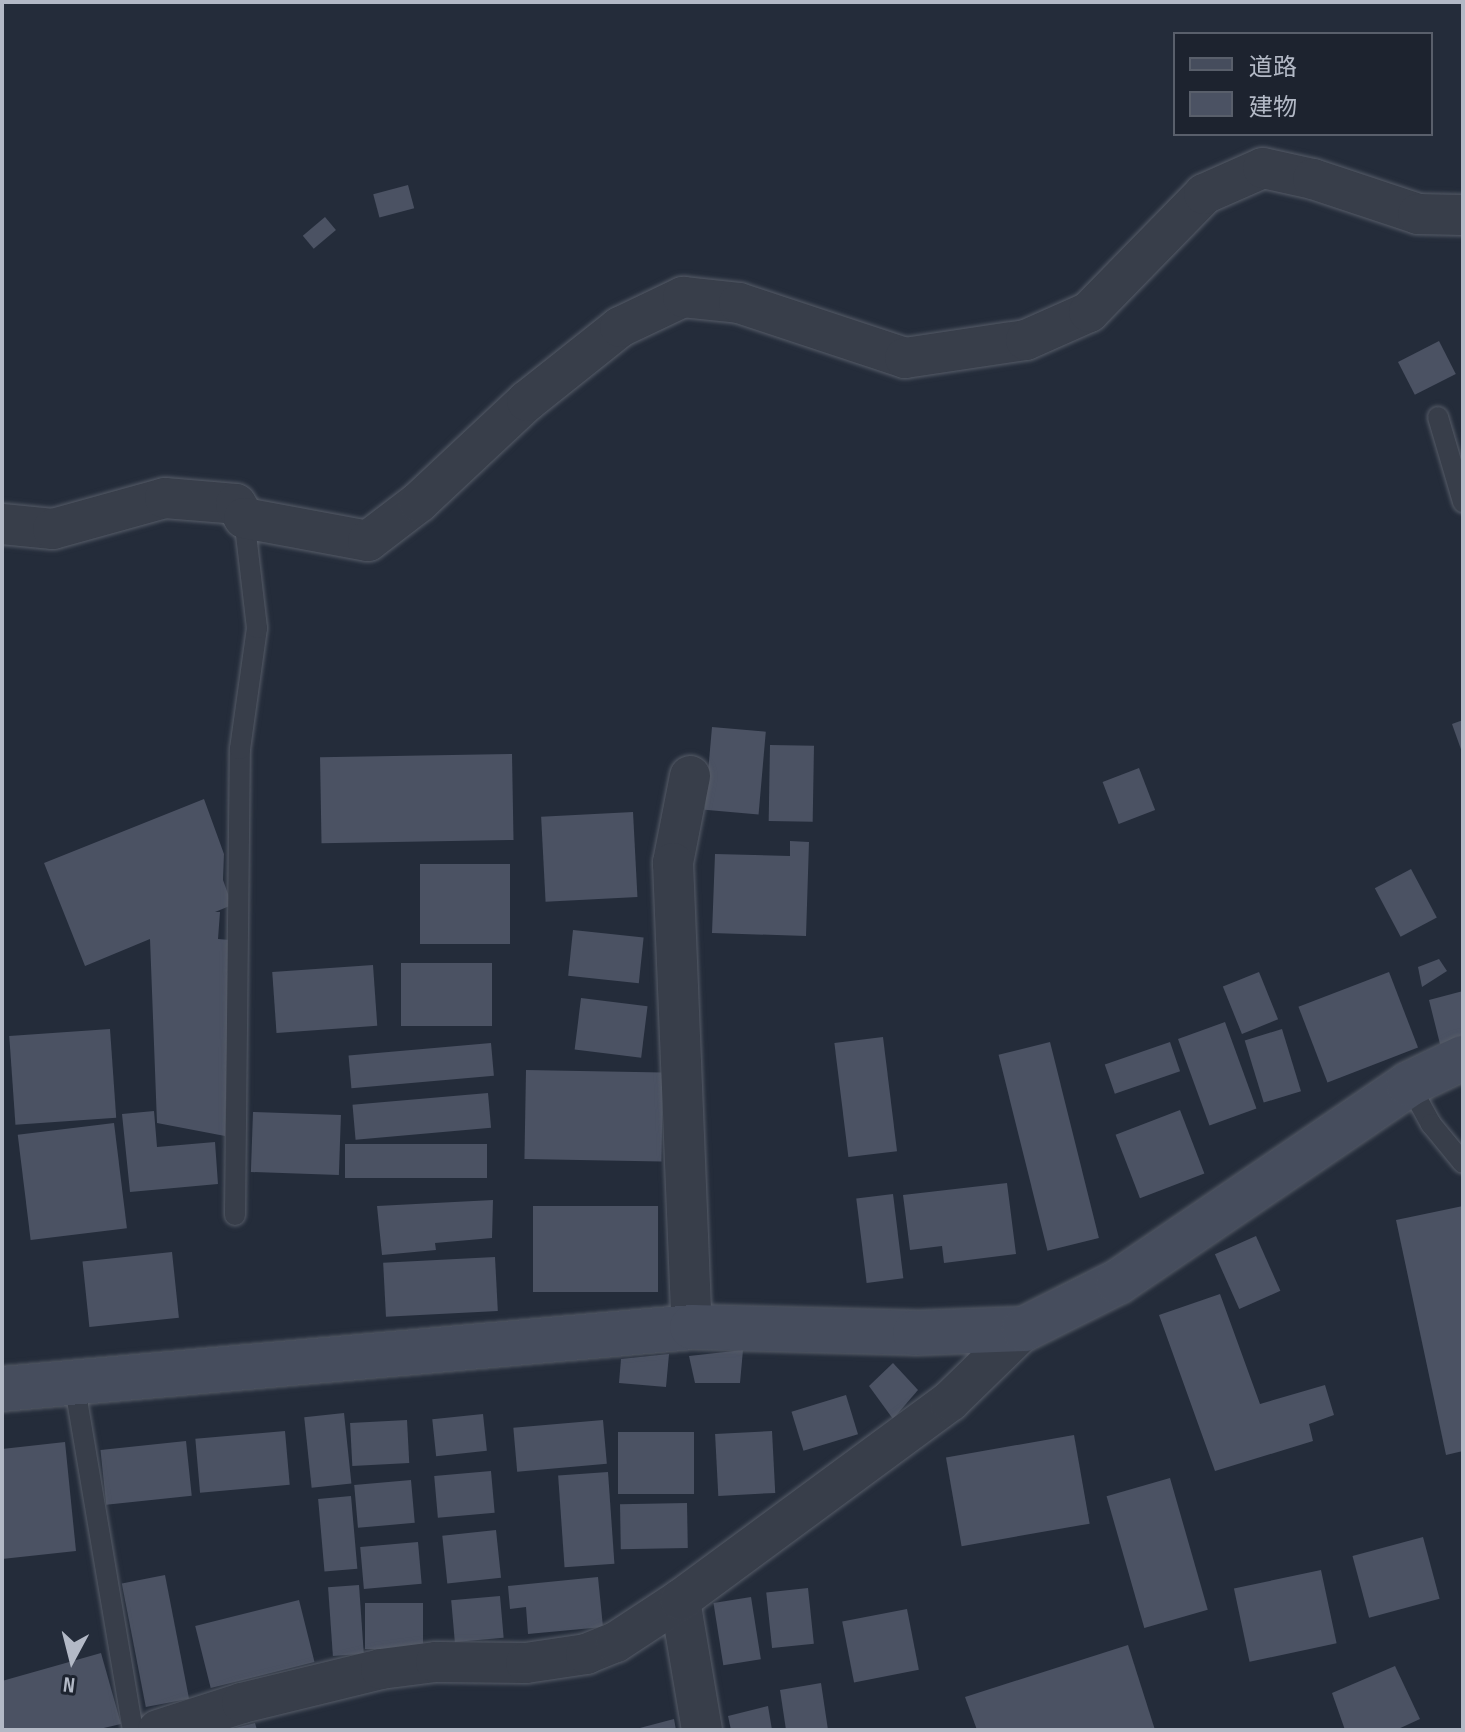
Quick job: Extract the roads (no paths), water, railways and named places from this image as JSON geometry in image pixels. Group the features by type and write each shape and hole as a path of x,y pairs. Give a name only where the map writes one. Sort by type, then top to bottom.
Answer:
{"street":[{"path":"2,524 53,529 165,498 236,504 244,518 368,541 419,502 527,401 620,327 683,297 739,303 905,358 1026,340 1089,312 1204,194 1263,168 1313,179 1418,214 1463,215"},
{"path":"690,776 673,863 692,1327"},
{"path":"158,1730 242,1703 381,1669 436,1662 526,1663 586,1654 616,1642 680,1600 950,1401 1024,1329 1118,1282 1409,1084 1463,1058"},
{"path":"2,1389 692,1327 915,1333 1024,1329"},
{"path":"680,1600 702,1730"}],"lane":[{"path":"1438,417 1463,502"},
{"path":"235,1215 240,749 257,628 244,518"},
{"path":"1409,1084 1431,1124 1463,1163"},
{"path":"74,1382 133,1730"}]}
